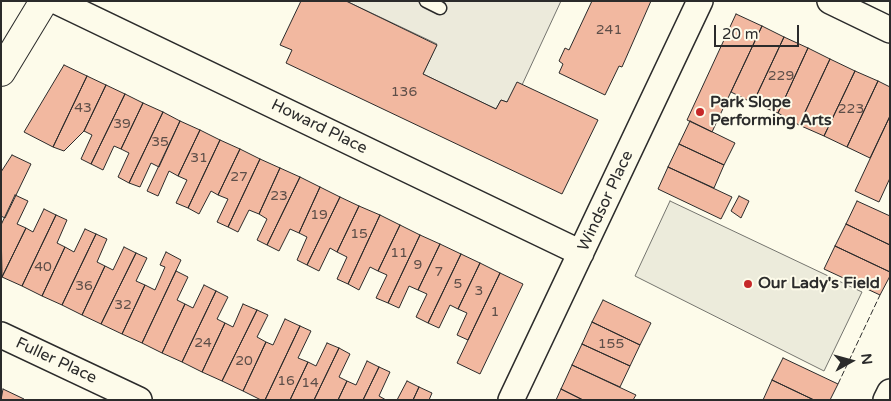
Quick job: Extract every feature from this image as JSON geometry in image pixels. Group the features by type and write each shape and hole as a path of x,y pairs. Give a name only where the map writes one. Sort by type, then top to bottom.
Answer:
{"street":[{"path":"1,72 44,1"},
{"name":"Howard Place","path":"56,1 581,253"},
{"name":"Windsor Place","path":"512,400 700,1"},
{"path":"830,1 890,30"},
{"name":"Fuller Place","path":"1,335 138,400"},
{"path":"886,400 890,392"}],"lane":[{"path":"426,1 440,8"}],"shaded area":[{"path":"346,1 561,1 522,85 507,102 501,100 496,109 423,74 437,44"},
{"name":"Our Lady's Field","path":"670,201 862,292 824,371 635,276"}],"building":[{"path":"301,1 346,1 437,45 423,74 496,109 501,100 507,102 517,82 598,120 562,194 286,63 292,50 280,45"},
{"path":"592,1 651,1 622,67 619,66 605,95 559,73 563,64 559,61 565,48 569,50"},
{"path":"736,14 762,26 712,132 687,120"},
{"path":"762,26 784,37 753,103 731,92"},
{"path":"784,37 808,48 778,113 753,103"},
{"path":"808,48 830,59 799,125 778,113"},
{"path":"830,59 855,71 824,136 799,125"},
{"path":"64,65 87,76 53,147 24,132"},
{"path":"855,71 878,81 847,147 824,136"},
{"path":"87,76 106,85 84,131 64,151 53,147"},
{"path":"878,81 890,87 890,116 870,158 847,147"},
{"path":"106,85 125,94 91,164 81,159 92,135 84,131"},
{"path":"125,94 143,103 121,149 114,146 103,170 91,164"},
{"path":"143,103 163,112 129,183 118,177 129,153 121,149"},
{"path":"163,112 180,121 159,167 151,163 140,187 129,183"},
{"path":"890,116 890,178 879,202 855,191"},
{"path":"180,121 200,130 178,176 169,171 158,196 147,191"},
{"path":"690,121 735,143 724,165 679,144"},
{"path":"200,130 220,140 188,208 176,203 187,180 178,176"},
{"path":"220,140 240,149 218,195 211,191 199,214 188,208"},
{"path":"679,144 724,165 714,188 668,167"},
{"path":"240,149 260,159 228,227 217,222 228,199 218,195"},
{"path":"12,155 31,164 5,218 1,216 1,172"},
{"path":"260,159 280,168 259,214 249,210 238,232 228,227"},
{"path":"668,167 732,197 721,219 658,189"},
{"path":"280,168 300,177 267,245 257,240 267,219 259,214"},
{"path":"300,177 320,187 299,233 290,229 279,251 267,245"},
{"path":"320,187 340,197 307,265 297,260 307,237 299,233"},
{"path":"15,195 28,201 17,224 26,228 2,277 1,225"},
{"path":"739,196 749,201 741,218 731,211"},
{"path":"340,197 359,206 337,252 330,248 319,271 307,265"},
{"path":"857,201 890,216 890,245 846,224"},
{"path":"359,206 380,215 348,284 337,279 347,257 337,252"},
{"path":"44,209 56,215 22,286 2,277 26,228 33,232"},
{"path":"56,215 67,220 57,243 65,247 42,296 22,286"},
{"path":"380,215 400,225 378,271 370,267 359,290 348,284"},
{"path":"846,224 890,245 890,272 835,246"},
{"path":"400,225 420,235 388,303 376,298 387,275 378,271"},
{"path":"85,229 96,234 62,305 42,296 65,247 74,252"},
{"path":"96,234 107,239 97,262 105,266 82,315 62,305"},
{"path":"420,235 440,244 418,290 409,286 399,308 388,303"},
{"path":"440,244 461,254 428,323 416,317 427,294 418,290"},
{"path":"835,246 890,272 890,276 880,295 824,269"},
{"path":"124,247 136,253 101,324 82,315 105,266 113,270"},
{"path":"166,252 181,260 142,343 122,334 145,285 155,290 165,267 160,265"},
{"path":"136,253 147,258 136,281 145,285 122,334 101,324"},
{"path":"461,254 480,263 458,309 450,305 439,328 428,323"},
{"path":"480,263 500,273 468,340 457,335 467,313 458,309"},
{"path":"176,271 188,277 177,300 185,304 162,353 142,343"},
{"path":"500,273 523,284 480,374 457,363"},
{"path":"204,285 216,291 182,362 162,353 185,304 193,308"},
{"path":"216,291 228,297 217,319 225,323 202,372 182,362"},
{"path":"603,300 651,323 640,345 592,322"},
{"path":"243,304 257,310 222,381 202,372 225,323 233,327"},
{"path":"257,310 268,315 257,337 266,342 243,391 222,381"},
{"path":"285,319 300,326 265,400 261,400 243,391 266,342 273,345"},
{"path":"592,322 640,345 630,366 582,344"},
{"path":"300,326 311,331 298,358 308,362 290,400 265,400"},
{"path":"327,343 339,348 314,400 290,400 308,362 316,366"},
{"path":"582,344 630,366 620,387 572,365"},
{"path":"339,348 350,354 339,377 347,381 338,400 314,400"},
{"path":"783,358 838,384 830,400 814,400 772,380"},
{"path":"367,361 379,367 363,400 338,400 347,381 356,385"},
{"path":"572,365 636,395 633,400 583,400 561,389"},
{"path":"379,367 390,372 379,396 386,400 363,400"},
{"path":"772,380 814,400 763,400"},
{"path":"407,381 419,387 413,400 397,400"},
{"path":"419,387 432,393 429,400 413,400"},
{"path":"3,389 24,399 24,400 1,400"},
{"path":"561,389 583,400 556,400"}],"fence":[{"path":"838,384 880,295"}],"place":[{"name":"Park Slope Performing Arts","path":"700,112"},
{"name":"Our Lady's Field","path":"748,284"}]}
